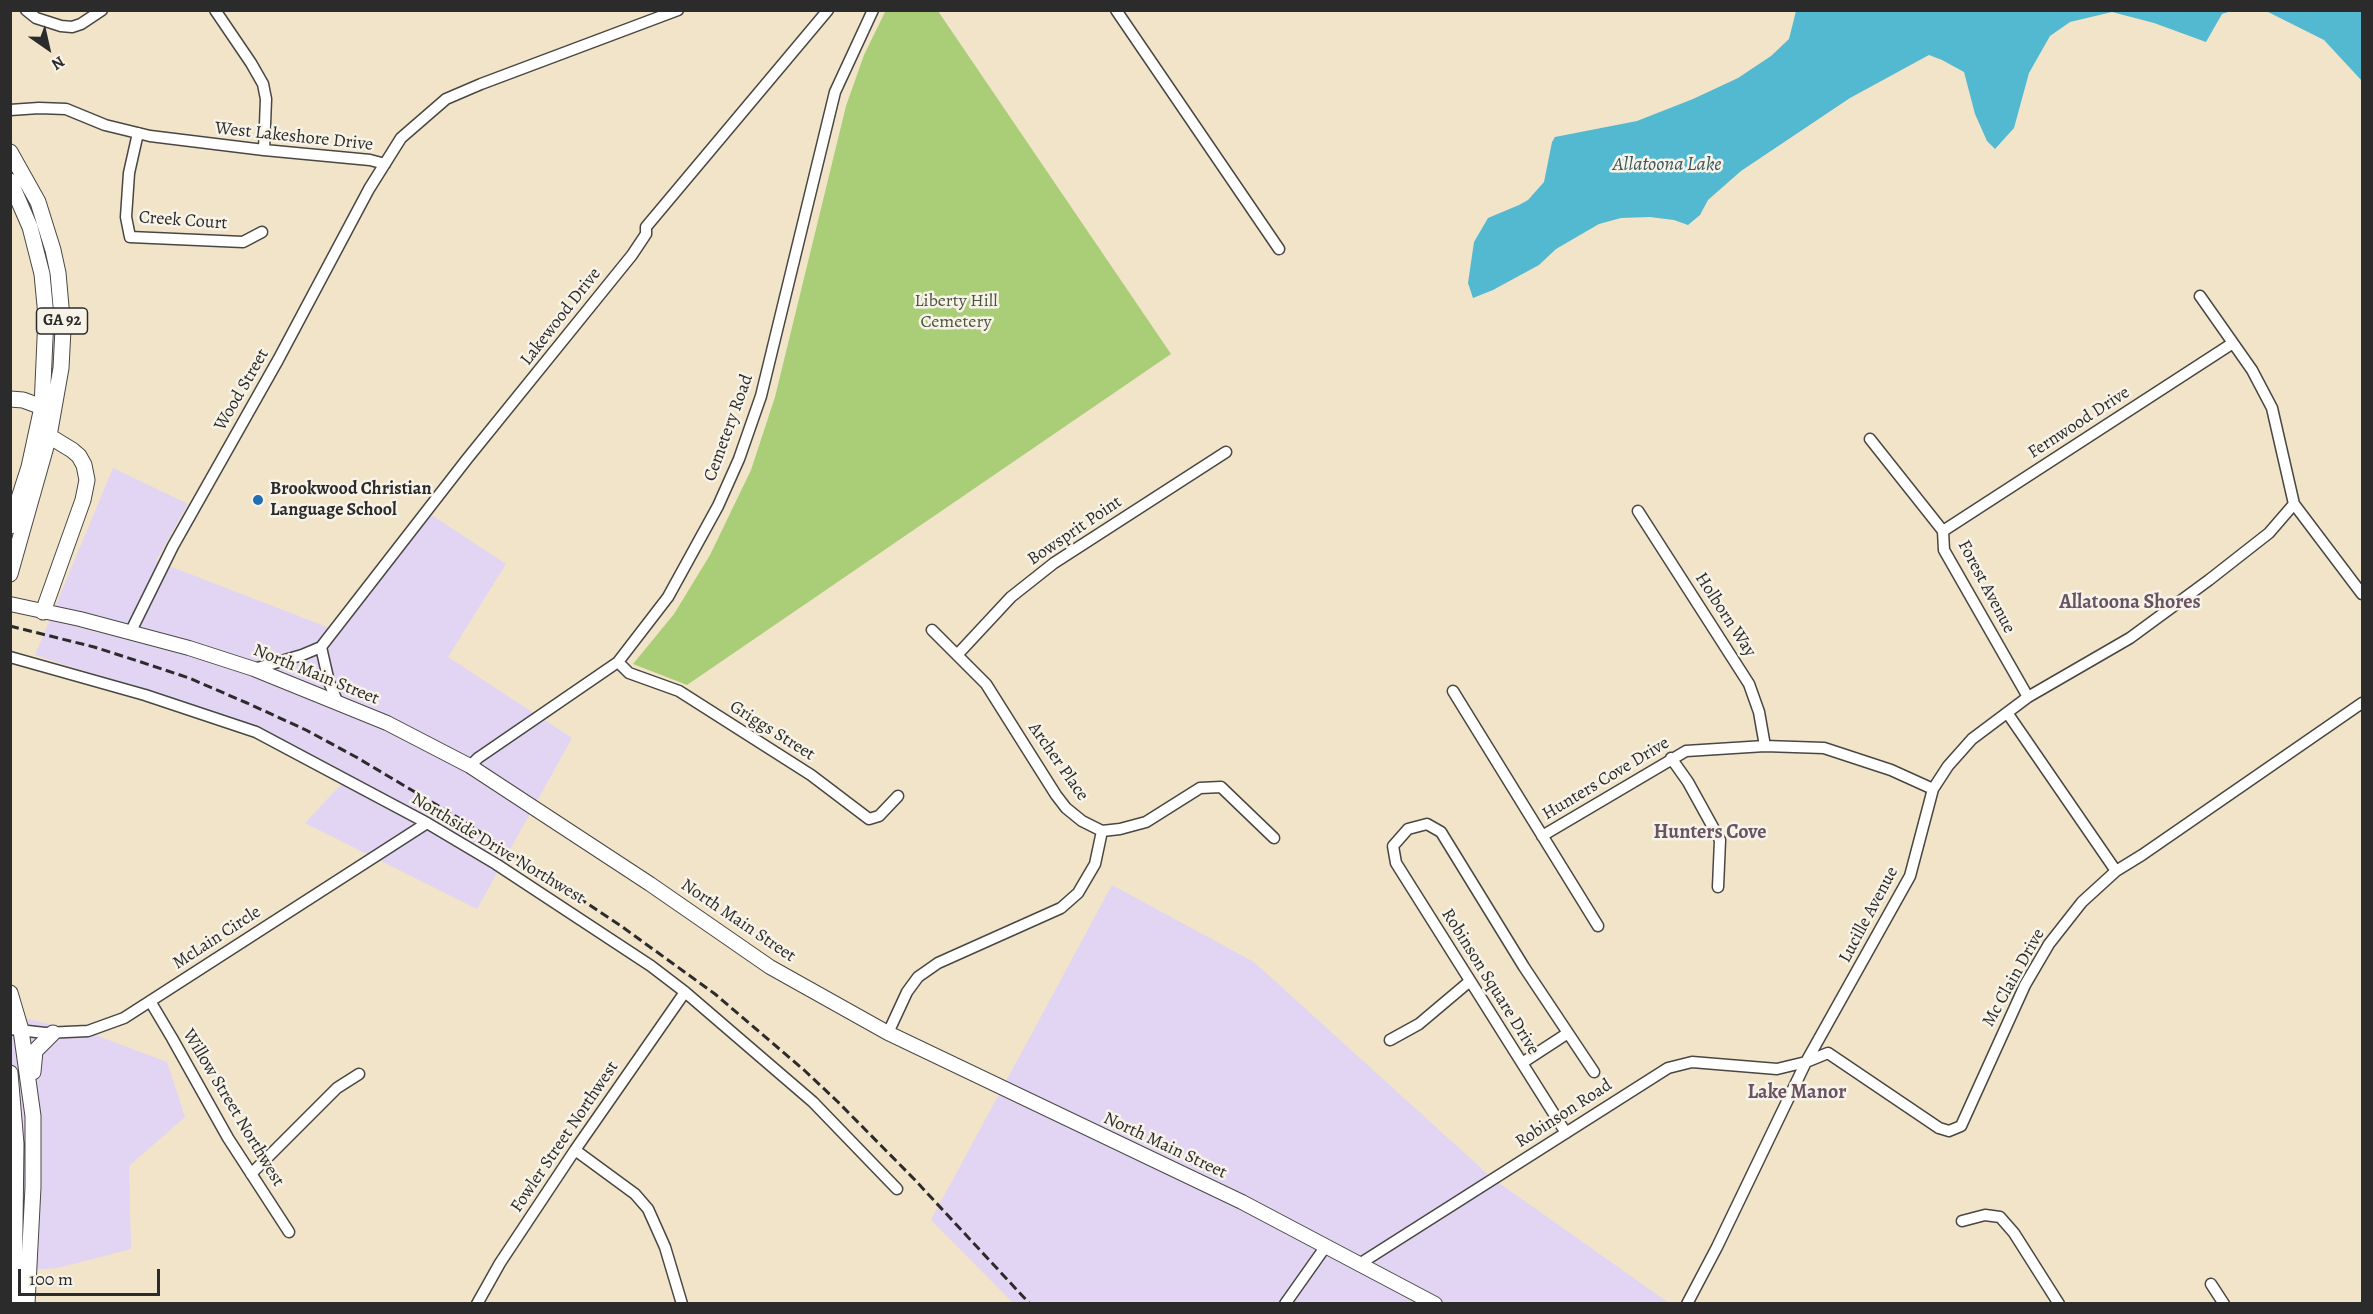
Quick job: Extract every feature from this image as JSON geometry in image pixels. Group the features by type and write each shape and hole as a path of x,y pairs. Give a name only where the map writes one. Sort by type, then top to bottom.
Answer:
{"main road":[{"name":"GA 92","path":"10,152 38,202 58,273 62,352 58,394 49,436 10,574"},
{"name":"GA 92","path":"10,181 30,227 42,274 46,316 42,407 29,467 10,526"},
{"path":"10,399 42,407"},
{"path":"43,612 83,500 87,480 84,465 76,453 49,436"},
{"name":"North Main Street","path":"10,604 189,648 254,669 387,723 470,766 650,884 770,967 888,1033 1242,1202 1435,1304"},
{"path":"10,993 31,1093"},
{"path":"27,1304 34,1145 31,1093 35,1051 53,1033"},
{"path":"10,1073 16,1144 14,1304"}],"street":[{"path":"26,10 36,18 72,27 81,24 102,10"},
{"path":"215,10 252,63 263,84 266,99 264,150"},
{"name":"West Lakeshore Drive","path":"10,110 66,109 105,125 138,133 264,150 370,160 385,164 401,138 446,99 678,10"},
{"name":"Lakewood Drive","path":"254,669 302,656 321,647 467,459 632,255 646,234 646,227 828,10"},
{"name":"Cemetery Road","path":"470,766 478,758 618,662 669,597 718,506 739,459 761,396 835,92 873,10"},
{"path":"1116,10 1279,249"},
{"name":"Creek Court","path":"138,133 129,173 126,217 130,237 243,242 262,232"},
{"name":"Wood Street","path":"130,633 173,546 278,360 369,189 385,164"},
{"path":"2200,296 2252,370 2272,408 2294,504 2362,594"},
{"name":"Fernwood Drive","path":"1943,531 2233,343"},
{"name":"Forest Avenue","path":"1870,439 1943,531 1944,550 2028,697"},
{"name":"Bowsprit Point","path":"957,655 1011,597 1054,563 1226,452"},
{"name":"Lucille Avenue","path":"1687,1304 1806,1062 1910,876 1933,789 1972,739 2028,697 2130,638 2269,533 2294,504"},
{"name":"Holborn Way","path":"1638,511 1749,684 1759,712 1765,746"},
{"name":"Archer Place","path":"932,630 986,684 1066,808 1082,821 1102,831"},
{"path":"321,647 329,682 337,701"},
{"name":"Northside Drive Northwest","path":"10,657 145,695 256,732 427,823 496,864 613,940 685,992 813,1102 897,1189"},
{"name":"Griggs Street","path":"618,662 629,673 679,691 811,775 869,819 879,816 898,796"},
{"path":"1453,691 1598,926"},
{"name":"Mc Clain Drive","path":"1806,1062 1828,1053 1939,1128 1949,1131 1961,1126 2020,994 2049,944 2082,902 2116,871 2362,703"},
{"path":"2008,714 2116,871"},
{"name":"Hunters Cove Drive","path":"1542,836 1686,751 1765,746 1824,748 1891,770 1933,789"},
{"path":"1671,758 1688,782 1720,840 1718,887"},
{"path":"888,1033 907,992 918,976 938,963 1061,908 1078,893 1095,864 1102,831 1146,822 1200,788 1221,787 1274,838"},
{"name":"McLain Circle","path":"16,1030 53,1033 88,1031 105,1026 150,1001 427,823"},
{"name":"Robinson Square Drive","path":"1566,1133 1396,863 1393,846 1408,829 1427,824 1441,832 1524,967 1568,1033"},
{"path":"1390,1040 1419,1024 1470,981"},
{"name":"Fowler Street Northwest","path":"477,1304 500,1263 685,992"},
{"name":"Willow Street Northwest","path":"150,1001 228,1138 289,1232"},
{"path":"1522,1063 1568,1033 1594,1072"},
{"name":"Robinson Road","path":"1361,1263 1668,1068 1692,1062 1777,1069 1806,1062"},
{"path":"251,1174 337,1089 359,1074"},
{"path":"576,1150 634,1194 648,1209 665,1247 682,1304"},
{"path":"1962,1221 1985,1215 2000,1216 2014,1233 2059,1304"},
{"path":"1285,1304 1326,1246"},
{"path":"2211,1284 2224,1304"}],"shaded area":[{"path":"113,468 188,504 156,561 340,632 430,514 506,564 448,657 572,738 477,909 305,823 348,777 136,688 35,655"},
{"path":"1112,885 1254,962 1492,1178 1669,1303 1013,1303 931,1220"},
{"path":"11,1015 93,1034 167,1062 185,1117 129,1166 131,1249 58,1268 11,1271"}],"green space":[{"name":"Liberty Hill Cemetery","path":"886,10 938,11 1171,354 687,685 633,664 674,614 710,555 751,470 775,397 846,106 864,55"}],"water":[{"name":"Allatoona Lake","path":"1796,10 2231,11 2222,14 2206,42 2154,23 2112,12 2070,22 2050,36 2029,73 2014,128 1995,149 1987,141 1975,114 1964,72 1929,55 1850,98 1741,171 1708,200 1700,215 1688,225 1674,220 1650,217 1621,218 1599,224 1556,249 1539,265 1473,298 1468,283 1474,242 1488,218 1528,200 1544,182 1555,137 1637,121 1738,78 1771,56 1789,39"},
{"path":"2266,11 2362,11 2362,81 2324,40"}],"railway":[{"path":"10,626 94,647 189,678 306,730 462,820 621,926 715,994 838,1102 915,1180 1030,1304"}],"place":[{"name":"Brookwood Christian Language School","path":"258,500"}],"district":[{"name":"Allatoona Shores","path":"2130,603"},
{"name":"Hunters Cove","path":"1710,833"},
{"name":"Lake Manor","path":"1797,1093"}]}
